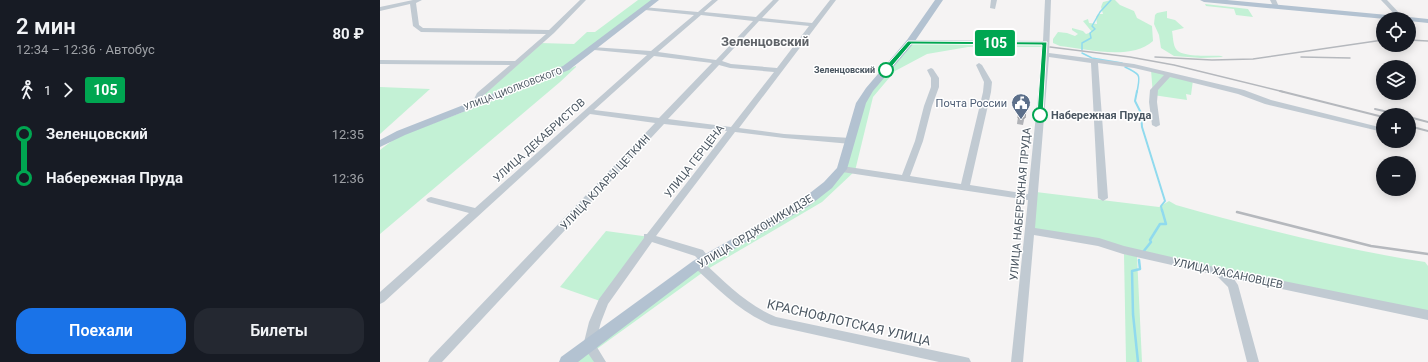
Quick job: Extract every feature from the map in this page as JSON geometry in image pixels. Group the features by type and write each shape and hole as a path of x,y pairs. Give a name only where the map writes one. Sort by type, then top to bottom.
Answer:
{"main road":[{"name":"УЛИЦА ЦИОЛКОВСКОГО","path":"380,144 400,133 566,68 594,48 654,0"},
{"name":"УЛИЦА ОРДЖОНИКИДЗЕ","path":"566,362 702,261 805,202 828,185 842,168 861,103 869,90 910,42 939,0"},
{"path":"1204,0 1275,3 1376,15"},
{"path":"1416,20 1428,21"}],"street":[{"path":"380,9 424,0"},
{"path":"481,102 478,99 480,95 552,32 583,0"},
{"name":"УЛИЦА ДЕКАБРИСТОВ","path":"380,298 652,54 701,14 715,0"},
{"name":"УЛИЦА КЛАРЫ ЦЕТКИН","path":"434,362 776,0"},
{"name":"УЛИЦА ГЕРЦЕНА","path":"589,346 595,322 603,302 649,237 734,130 833,0"},
{"path":"993,8 994,0"},
{"name":"УЛИЦА НАБЕРЕЖНАЯ ПРУДА","path":"1017,362 1046,54 1045,44 1048,0"},
{"path":"1384,0 1395,12"},
{"path":"416,1 416,26 421,30 552,32"},
{"path":"645,8 814,25"},
{"path":"910,42 1045,44"},
{"path":"594,48 718,62 730,66 779,70"},
{"path":"1046,54 1094,62 1134,66 1241,92 1268,102 1376,128"},
{"path":"380,62 517,63"},
{"path":"1094,62 1103,198"},
{"path":"964,187 987,92 988,82 979,65"},
{"path":"905,178 919,141 928,106 935,87 935,78 931,70"},
{"path":"1156,125 1153,102 1154,90 1169,74"},
{"path":"589,112 734,130 851,141"},
{"path":"842,168 1032,198"},
{"path":"431,200 477,212"},
{"name":"УЛИЦА ХАСАНОВЦЕВ","path":"1029,231 1099,242 1123,250 1219,272 1428,315"},
{"name":"КРАСНОФЛОТСКАЯ УЛИЦА","path":"649,237 699,253 702,261 742,304 759,316 775,322 965,362"},
{"path":"1219,272 1233,285 1253,362"},
{"path":"589,346 594,351 600,362"}],"green space":[{"path":"638,0 655,0 575,63 481,102 480,95 540,43 574,44 587,32 595,32"},
{"path":"1115,0 1120,5 1134,11 1137,18 1152,26 1153,41 1144,47 1133,51 1121,52 1096,51 1060,46 1053,43 1053,39 1058,32 1075,36 1078,34 1072,30 1072,28 1083,31 1086,34 1092,32 1083,21 1088,19 1089,23 1097,24 1096,17 1098,14 1103,14 1101,7 1103,2"},
{"path":"1205,4 1248,9 1253,17 1236,15 1234,9 1206,6"},
{"path":"1167,11 1167,18 1175,20 1184,28 1172,31 1174,45 1179,52 1197,56 1223,57 1201,58 1174,56 1161,48 1159,35 1154,24 1155,15 1157,13"},
{"path":"910,42 1045,43 1045,47 968,47 927,54 895,71 873,97 855,171 822,202 706,270 594,351 600,362 566,362 698,264 805,203 842,168 861,103"},
{"path":"576,66 560,82 380,234 380,150 397,137 508,95"},
{"path":"1151,70 1193,80 1191,95 1186,94 1187,100 1153,95"},
{"path":"380,87 430,89 380,134"},
{"path":"1036,192 1159,207 1169,201 1176,205 1300,237 1362,251 1425,262 1428,266 1428,313 1032,231"},
{"path":"606,231 650,237 603,302 560,287"},
{"path":"1124,254 1137,256 1142,362 1126,362"}],"building":[{"path":"1019,109 1026,110 1025,118 1018,118"}],"waterway":[{"path":"1082,50 1082,43 1091,38 1090,33 1095,29 1092,26 1100,12 1111,0"},
{"path":"1082,53 1092,58 1122,63"},
{"path":"1125,67 1138,76 1139,82 1137,92"},
{"path":"1137,91 1135,101 1141,113 1142,127 1165,201 1161,206 1162,211"},
{"path":"1143,252 1151,242 1150,240 1160,224 1166,224 1162,210"},
{"path":"1138,362 1133,314 1132,271 1140,269 1139,260"}],"railway":[{"path":"1416,40 1428,41"},
{"path":"1155,57 1212,60 1253,59 1376,41"},
{"path":"1050,47 1130,57 1174,65 1283,92"},
{"path":"1301,57 1350,58"},
{"path":"1283,92 1376,115"},
{"path":"1416,119 1428,122"},
{"path":"1416,128 1428,131"},
{"path":"1237,212 1371,246 1428,254"}],"bus line":[{"name":"105","path":"886,70 910,42 1045,44 1046,54 1040,115"}],"place":[{"name":"Зеленцовский","path":"886,70"},
{"name":"Набережная Пруда","path":"1040,115"},
{"name":"Почта России","path":"1021,120"}],"district":[{"name":"Зеленцовский","path":"765,41"}]}
